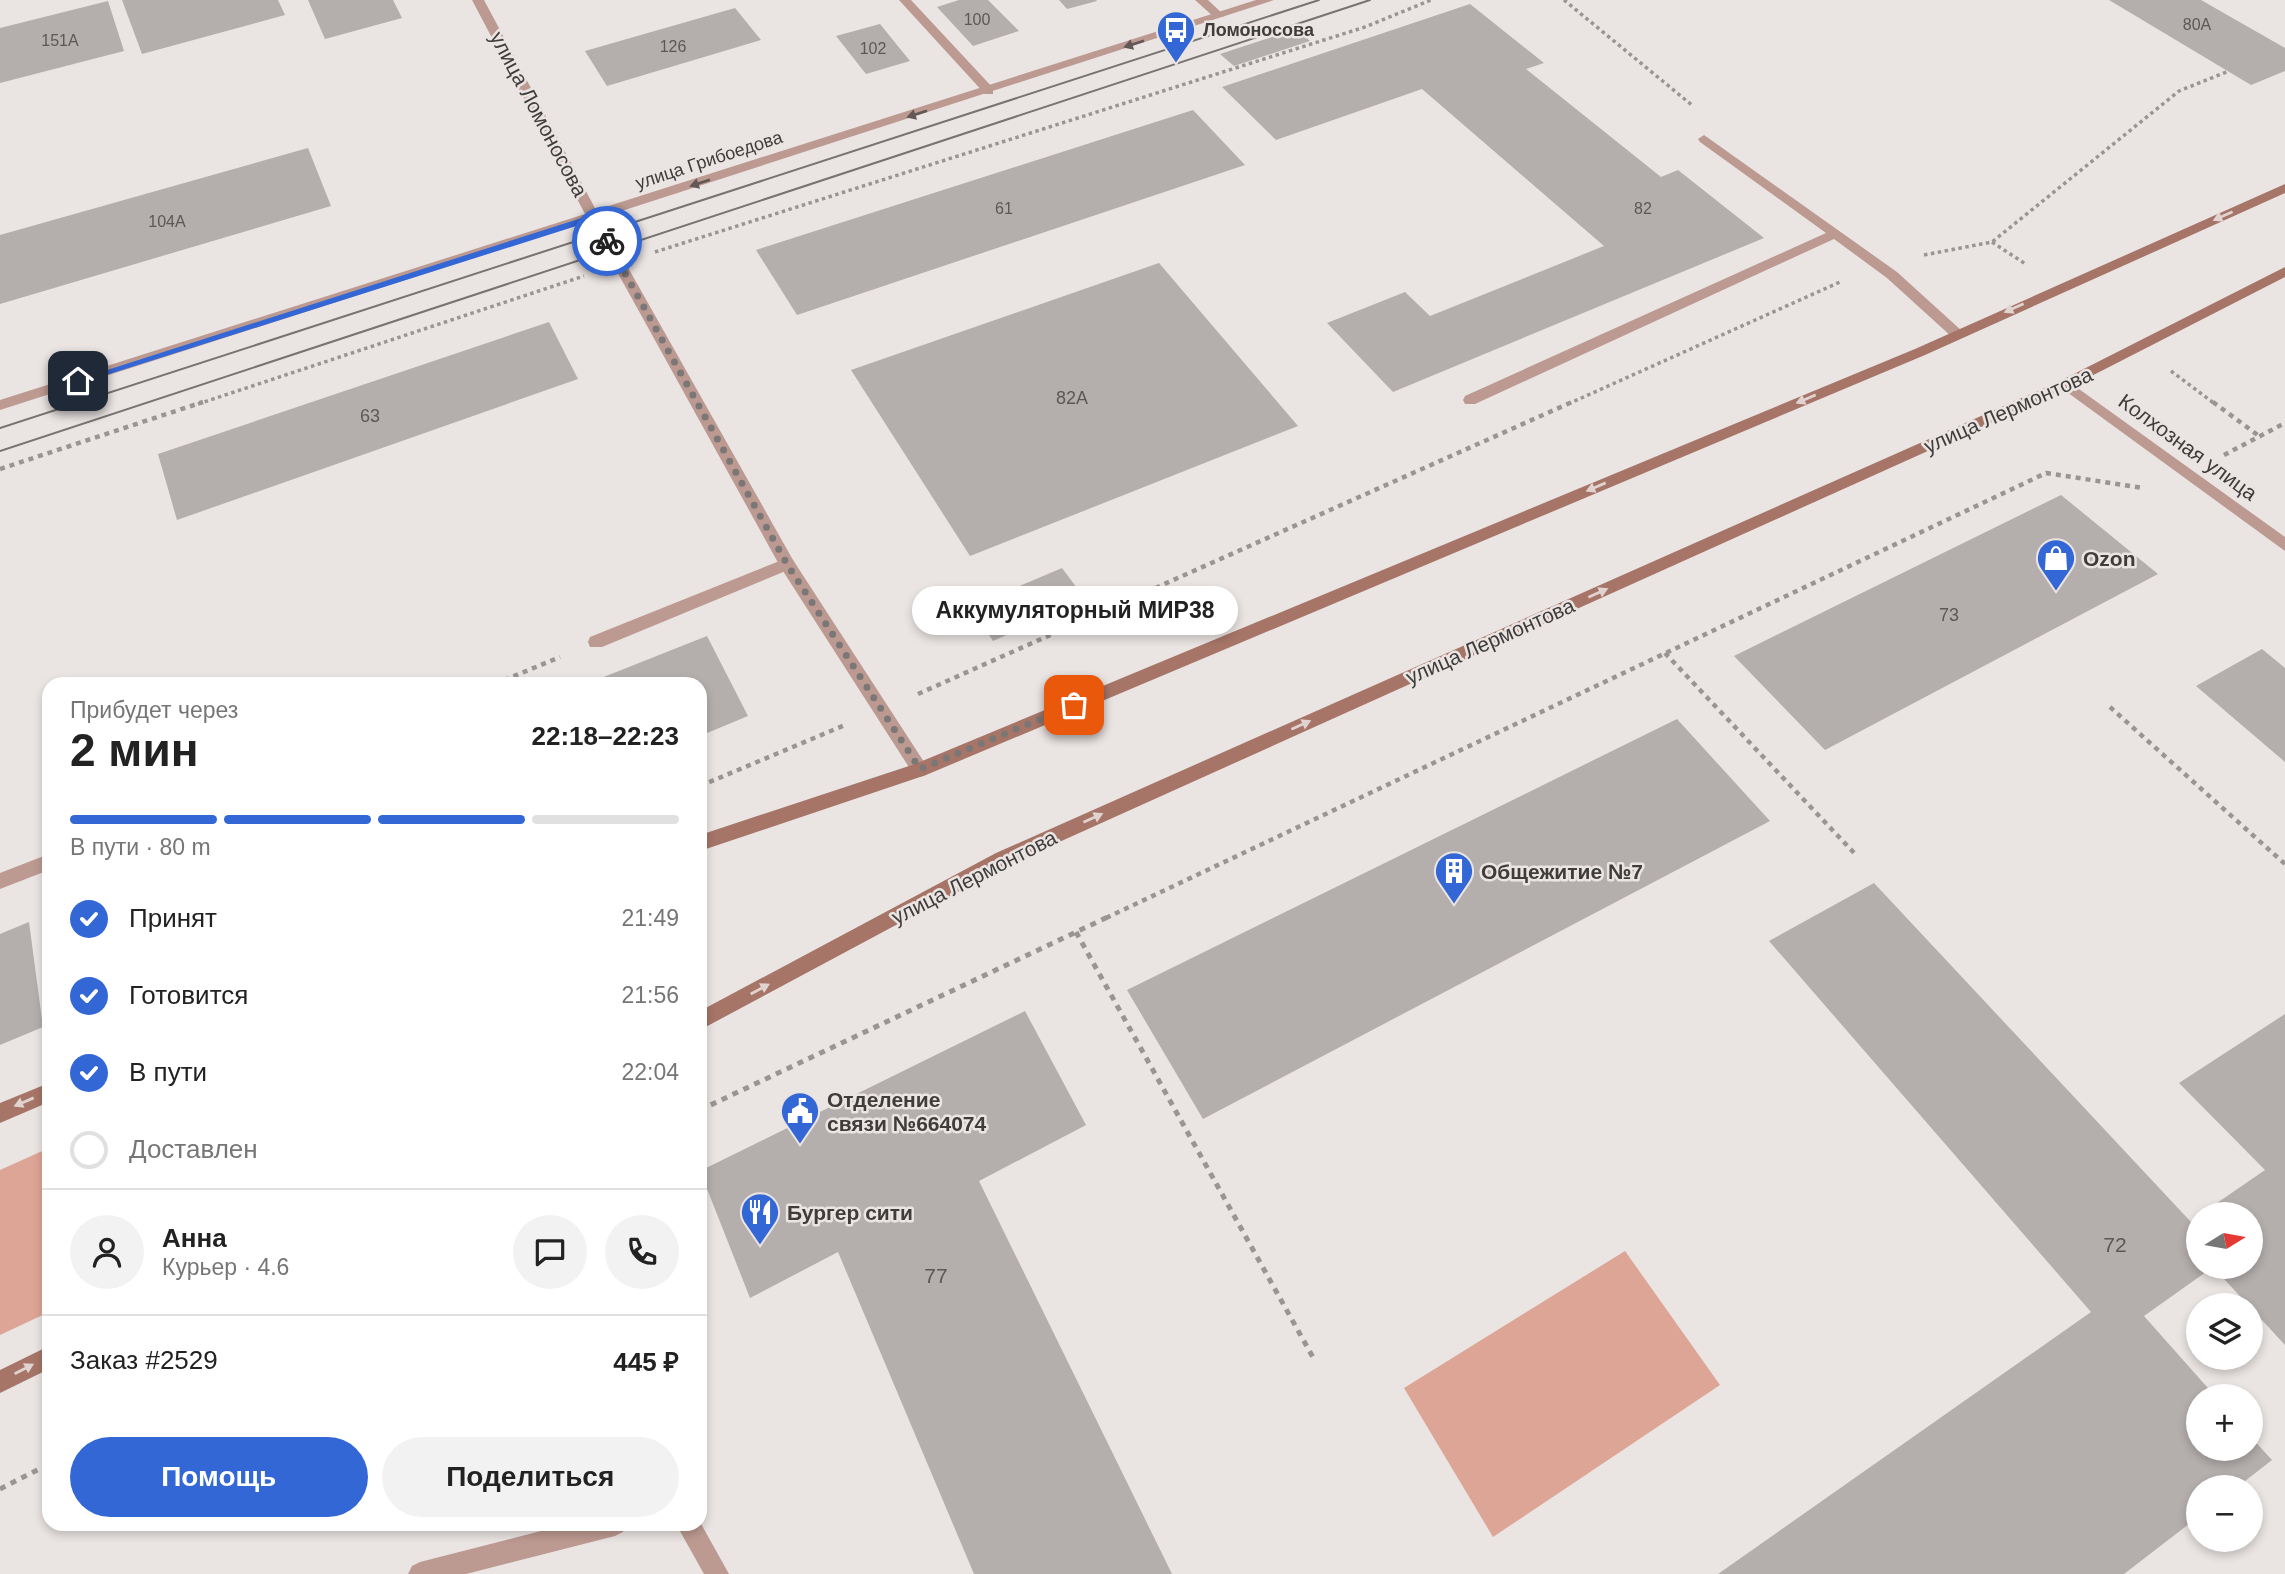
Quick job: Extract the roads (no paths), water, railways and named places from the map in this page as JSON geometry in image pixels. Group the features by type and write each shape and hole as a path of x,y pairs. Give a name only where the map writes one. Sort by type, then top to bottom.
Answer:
{"main road":[{"path":"707,841 920,769 1957,334 2285,188"},
{"name":"улица Лермонтова","path":"707,1017 1002,859 2065,384 2285,271"},
{"path":"0,1112 42,1095"},
{"path":"0,1382 42,1361"}],"street":[{"name":"улица Ломоносова","path":"478,0 594,217 787,564 920,769"},
{"path":"905,0 989,91"},
{"path":"1201,0 1219,16"},
{"name":"улица Грибоедова","path":"0,405 1268,0"},
{"path":"1704,139 1878,265 1957,334"},
{"path":"1469,400 1835,234"},
{"name":"Колхозная улица","path":"2065,384 2189,472 2285,545"},
{"path":"596,642 787,564"},
{"path":"0,881 42,865"},
{"path":"420,1574 588,1531"},
{"path":"692,1531 717,1574"}],"tram line":[{"path":"0,428 1319,0"},
{"path":"0,451 1370,0"}],"place":[{"name":"Ломоносова","path":"1176,64"},
{"name":"Ozon","path":"2056,592"},
{"name":"Аккумуляторный МИР38","path":"1074,705"},
{"name":"Общежитие №7","path":"1454,905"},
{"name":"Отделение связи №664074","path":"800,1145"},
{"name":"Бургер сити","path":"760,1246"}]}
